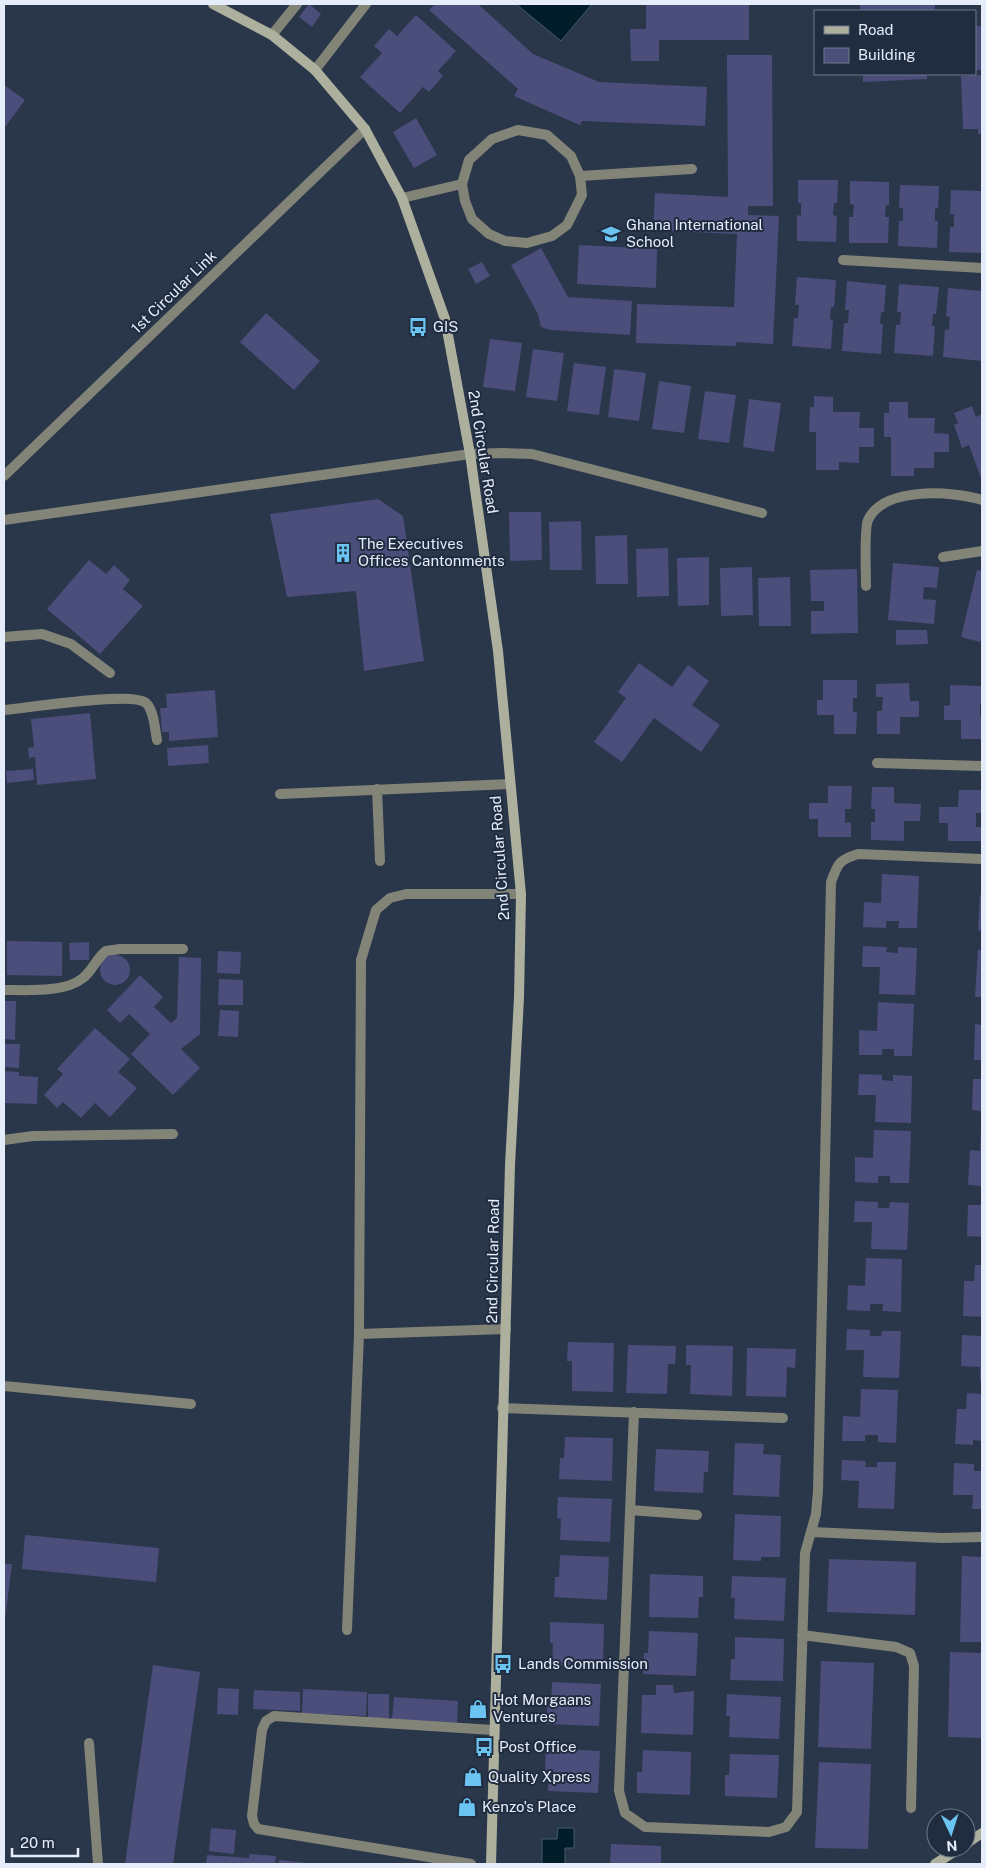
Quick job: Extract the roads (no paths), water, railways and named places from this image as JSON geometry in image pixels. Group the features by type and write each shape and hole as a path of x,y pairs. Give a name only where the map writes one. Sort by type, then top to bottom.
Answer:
{"street":[{"name":"2nd Circular Road","path":"213,4 272,35 316,70 365,129 402,198 445,319 470,454 498,651 521,894 519,998 510,1165 502,1408 491,1864"},
{"path":"272,35 297,4"},
{"path":"316,70 366,4"},
{"name":"1st Circular Link","path":"4,476 365,129"},
{"path":"518,130 547,135 571,156 580,176 582,195 567,225 552,236 526,243 505,241 488,234 472,219 465,201 462,184 469,160 492,139 518,130"},
{"path":"580,176 692,169"},
{"path":"402,198 462,184"},
{"path":"842,260 982,268"},
{"path":"4,520 470,454 532,454 762,513"},
{"path":"866,586 867,522 874,511 884,503 904,495 938,494 971,496 982,500"},
{"path":"943,557 982,551"},
{"path":"4,637 42,634 71,644 110,673"},
{"path":"4,710 114,698 139,700 146,703 150,709 157,740"},
{"path":"877,762 982,766"},
{"path":"280,794 510,784"},
{"path":"377,789 380,861"},
{"path":"634,1412 619,1791 625,1813 645,1827 769,1832 786,1827 797,1812 805,1553 812,1532 818,1490 831,882 837,866 843,858 858,854 982,859"},
{"path":"347,1630 359,1334 361,960 376,910 390,898 406,894 521,894"},
{"path":"4,990 49,990 73,983 83,978 106,952 120,949 183,949"},
{"path":"4,1140 33,1136 173,1134"},
{"path":"359,1334 506,1329"},
{"path":"4,1386 191,1404"},
{"path":"502,1408 783,1418"},
{"path":"630,1510 697,1515"},
{"path":"812,1532 942,1538 982,1537"},
{"path":"802,1635 896,1647 910,1653 914,1666 911,1808"},
{"path":"471,1864 258,1829 254,1824 252,1816 262,1730 266,1721 274,1716 494,1730"},
{"path":"89,1743 98,1864"}],"water":[{"path":"516,4 592,4 561,41"},
{"path":"558,1828 574,1828 574,1848 565,1848 565,1864 542,1864 542,1839 557,1839"}],"place":[{"name":"Ghana International School","path":"611,234"},
{"name":"GIS","path":"418,327"},
{"name":"The Executives Offices Cantonments","path":"343,553"},
{"name":"Lands Commission","path":"503,1664"},
{"name":"Hot Morgaans Ventures","path":"478,1709"},
{"name":"Post Office","path":"484,1747"},
{"name":"Quality Xpress","path":"473,1777"},
{"name":"Kenzo's Place","path":"467,1807"}]}
